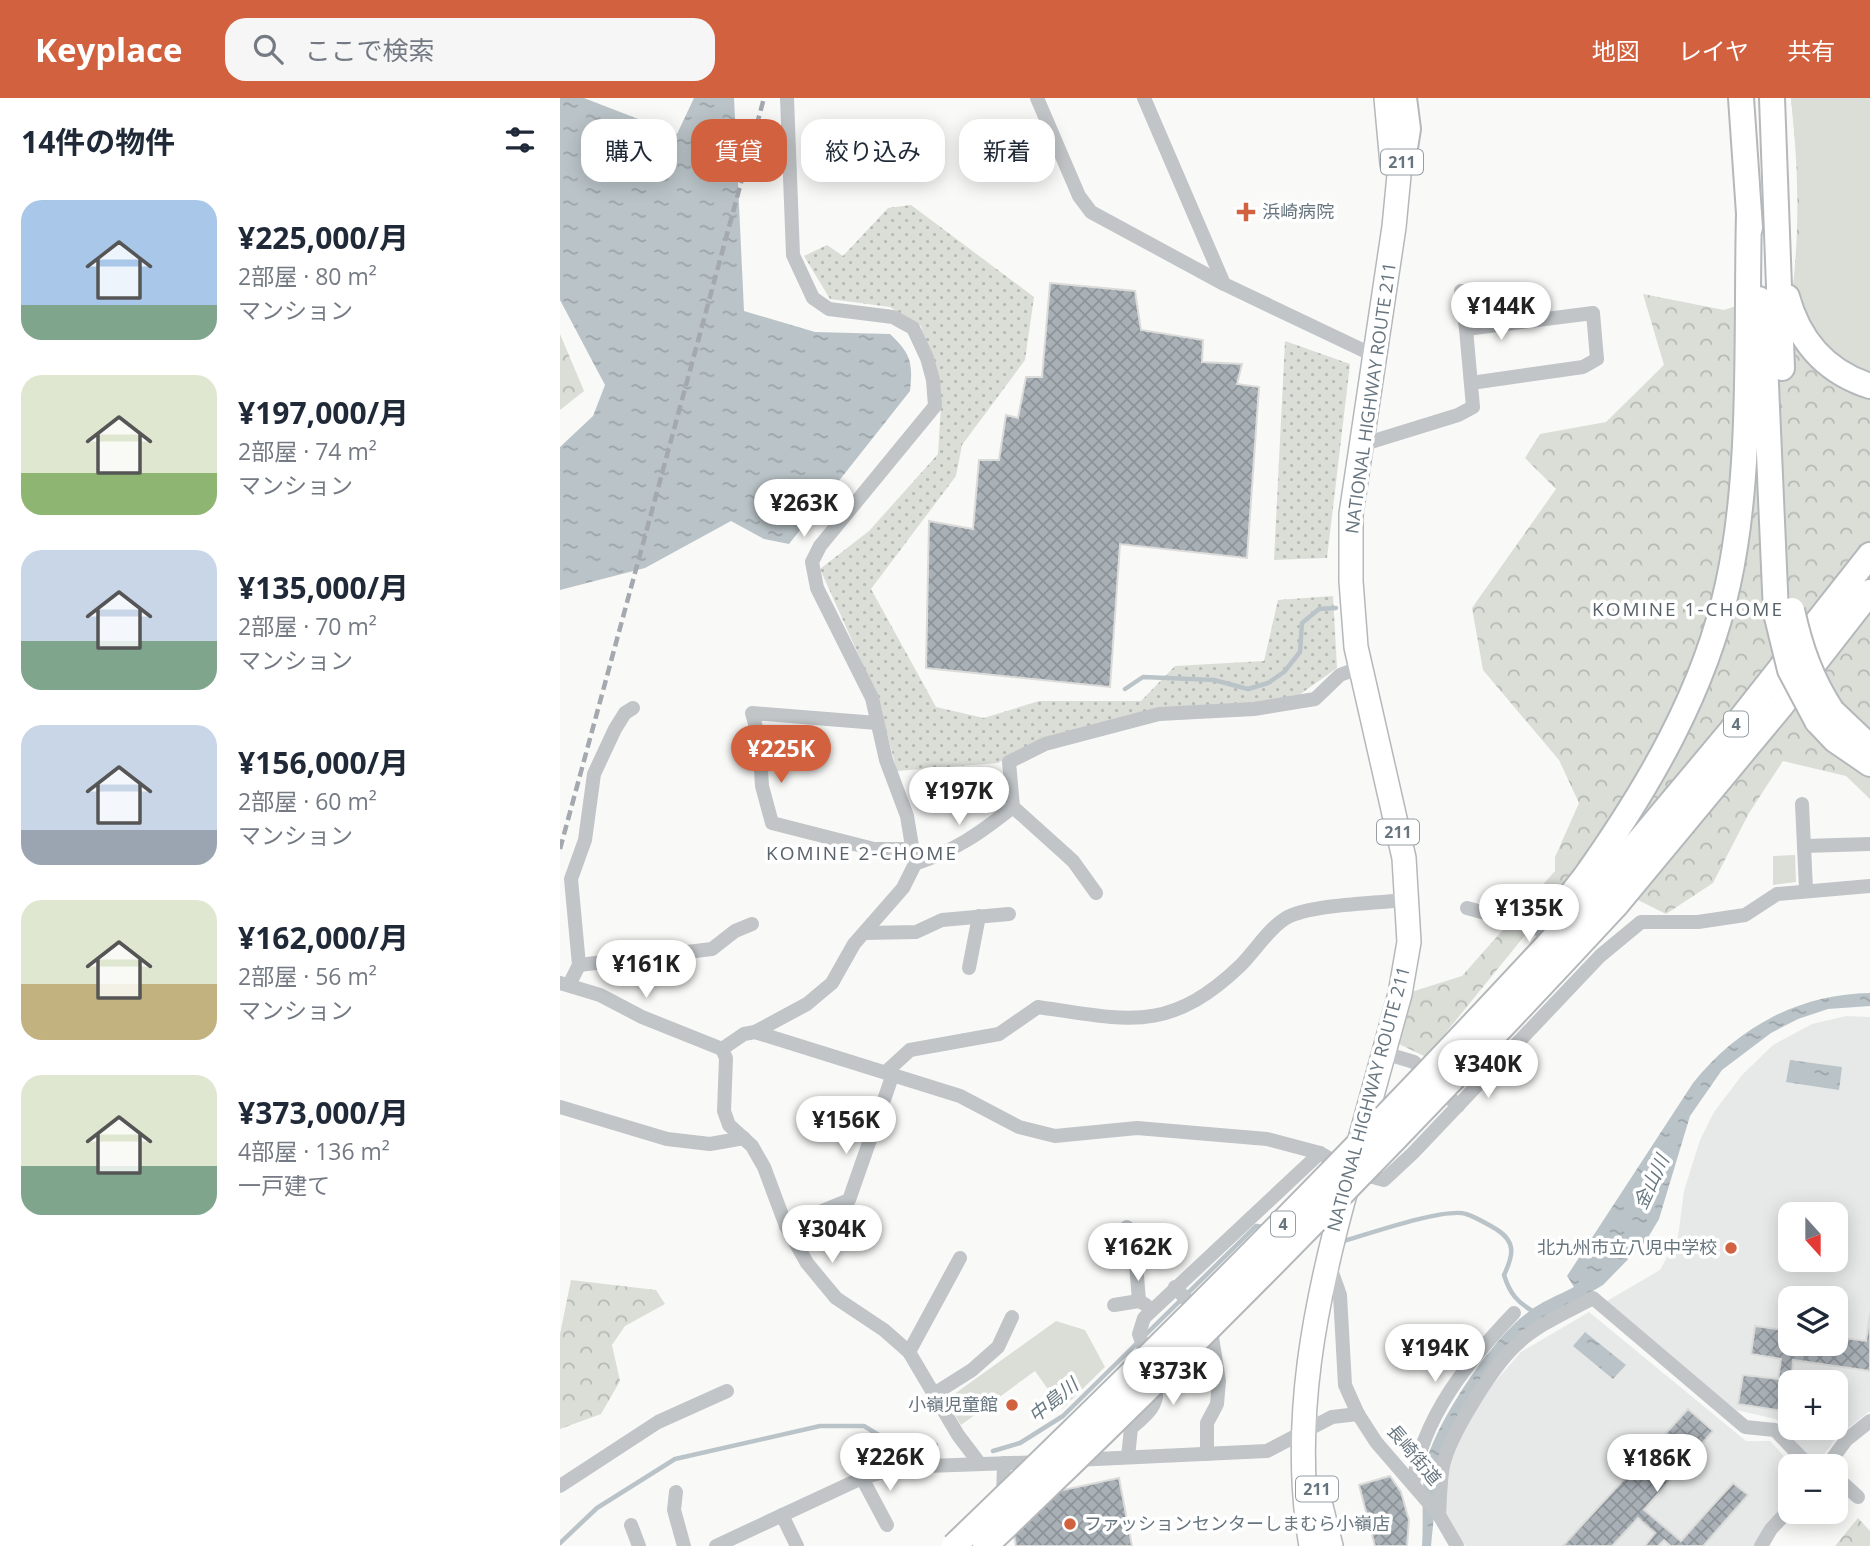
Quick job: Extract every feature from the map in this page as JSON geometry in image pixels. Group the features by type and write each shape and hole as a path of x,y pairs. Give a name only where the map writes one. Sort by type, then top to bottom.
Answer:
{"highway":[{"name":"NATIONAL HIGHWAY ROUTE 211","path":"1386,98 1392,145 1394,227"},
{"name":"NATIONAL HIGHWAY ROUTE 211","path":"1311,1546 1304,1480 1308,1361 1328,1261 1400,994 1409,942 1404,858 1356,647 1351,568 1351,514 1403,160 1397,98"},
{"path":"1403,160 1408,129 1404,98"},
{"path":"1741,98 1746,142"},
{"path":"1600,890 1646,787 1682,716 1709,646 1728,584 1744,423 1749,214 1747,98"},
{"path":"1772,98 1778,230 1784,611"},
{"path":"1749,214 1764,338 1784,611 1818,690 1825,716 1845,748 1870,764"},
{"path":"1778,230 1788,300 1805,340 1825,364 1850,380 1870,386"},
{"name":"4","path":"985,1546 1135,1404 1319,1221 1600,890 1731,731 1870,555"},
{"name":"4","path":"954,1546 1235,1272 1449,1054 1600,890 1772,717 1870,592"},
{"path":"1600,890 1674,852 1870,614"},
{"path":"1825,716 1870,747"},
{"name":"NATIONAL HIGHWAY ROUTE 211","path":"1304,1432 1331,1546"}],"street":[{"path":"722,1049 744,1034 755,1032 807,1004 832,983 854,944 904,888 915,864 907,816 886,760 872,698 817,588 812,562 820,546 935,406 933,380 927,358 913,328 893,317 829,309 813,298 793,255 787,98"},
{"path":"1037,98 1079,196 1091,212 1224,284 1373,355"},
{"path":"1144,98 1224,284"},
{"path":"1361,445 1458,415 1473,407 1461,291"},
{"path":"1466,329 1593,313 1597,359 1583,367 1471,383"},
{"path":"1096,893 1073,861 1013,807 1009,762 1045,744 1159,714 1254,709 1315,699 1340,675 1360,667"},
{"path":"633,708 625,713 615,729 594,774 585,840 571,878 579,965 565,984 722,1049 726,1058 724,1111 729,1125 752,1146 764,1167 786,1226 807,1263 836,1298 884,1330 909,1352 958,1435 980,1464"},
{"path":"877,723 752,713 759,738 762,786 772,823 874,849 912,849"},
{"path":"1802,804 1805,889"},
{"path":"915,864 950,853 1013,807"},
{"path":"1804,846 1870,844"},
{"path":"755,1032 960,1096 1019,1128 1055,1136 1137,1128 1267,1139 1320,1153 1351,1171 1384,1180 1600,956 1641,922 1685,923 1745,915 1777,894 1805,889 1870,886"},
{"path":"786,1226 849,1200 889,1073 910,1050 999,1034 1038,1007 1128,1020 1149,1018 1196,1001 1240,966 1285,918 1310,911 1408,900"},
{"path":"1467,908 1530,925 1600,956"},
{"path":"865,933 916,932 942,920 1009,914"},
{"path":"970,968 979,916"},
{"path":"579,965 712,949 735,931 752,924"},
{"path":"1384,1052 1413,1062 1458,1106"},
{"path":"560,1107 667,1139 710,1144 744,1138"},
{"path":"1128,1457 1131,1428 1148,1414 1158,1391 1139,1334 1144,1318 1320,1153"},
{"path":"1127,1227 1134,1238 1139,1300"},
{"path":"909,1352 960,1258"},
{"name":"長崎街道","path":"1328,1261 1340,1295 1345,1385 1358,1415 1376,1441 1439,1515 1457,1546"},
{"path":"1177,1289 1204,1319 1212,1337 1219,1381 1217,1404 1207,1423 1207,1454"},
{"path":"1439,1515 1444,1464 1461,1424 1486,1383 1515,1346 1550,1320 1593,1298 1745,1427 1775,1430 1798,1454"},
{"path":"1114,1305 1139,1300 1153,1310"},
{"path":"1413,1484 1417,1459 1433,1421 1483,1345 1514,1313"},
{"path":"934,1394 972,1370 998,1347 1012,1317"},
{"path":"560,1486 658,1422 727,1391"},
{"path":"716,1546 862,1478 900,1467 1267,1451 1332,1417 1358,1415"},
{"path":"1836,1454 1846,1440 1870,1421"},
{"path":"1001,1546 1004,1463"},
{"path":"862,1478 887,1525"},
{"path":"1848,1488 1858,1497"},
{"path":"676,1492 674,1510 684,1546"},
{"path":"782,1515 797,1546"},
{"path":"1761,1546 1778,1522"},
{"path":"631,1525 639,1546"}],"shaded area":[{"name":"北九州市立八児中学校","path":"1846,1016 1870,1017 1870,1411 1848,1428 1848,1370 1778,1370 1778,1421 1736,1410 1618,1317 1607,1301 1660,1270 1678,1237 1684,1191 1700,1140 1714,1112 1742,1075 1773,1045 1812,1024"},
{"path":"1589,1312 1746,1441 1770,1441 1782,1454 1778,1454 1778,1516 1756,1546 1465,1546 1440,1507 1452,1455 1465,1425 1487,1391 1521,1352"},
{"name":"北九州市立八児中学校","path":"1794,1440 1835,1440 1824,1454 1806,1454"}],"green space":[{"path":"1791,98 1870,98 1870,799 1846,776 1783,761 1749,813 1713,883 1666,914 1578,870 1426,1057 1399,1044 1408,993 1462,976 1555,871 1555,857 1579,803 1559,760 1483,670 1472,608 1556,489 1525,458 1540,434 1606,422 1664,365 1643,294 1724,310 1793,287 1797,192"},
{"path":"1791,98 1870,98 1870,370 1849,367 1818,340 1793,287 1800,226"},
{"path":"911,205 1034,297 1025,360 962,445 956,476 871,589 936,707 984,718 1039,701 1141,701 1175,666 1264,661 1278,600 1333,596 1337,668 1292,700 1040,739 998,763 897,771 877,696 820,569 869,531 938,454 941,406 921,326 890,307 830,299 804,256 827,245 843,256 888,208"},
{"path":"560,334 584,391 560,410"},
{"path":"1285,341 1350,364 1327,558 1274,560"},
{"path":"1795,855 1796,882 1773,885 1773,856"},
{"path":"571,1280 656,1290 665,1304 625,1326 612,1345 620,1381 601,1414 560,1429 560,1334"},
{"path":"1056,1321 1085,1330 1105,1367 1062,1409 1035,1371 961,1425 946,1400"},
{"path":"1858,1518 1870,1531 1870,1546 1835,1546"}],"water":[{"path":"560,98 584,98 638,119 581,119 581,182 677,182 677,134 694,98 734,98 735,119 691,119 691,182 738,182 744,311 815,332 890,334 909,359 910,391 789,544 764,539 731,521 645,568 560,590 560,447 593,416 605,385 560,300"},
{"name":"金山川","path":"1870,993 1870,1006 1828,1009 1798,1019 1771,1033 1722,1070 1690,1116 1659,1219 1646,1241 1603,1285 1525,1331 1462,1412 1436,1495 1431,1546 1422,1546 1423,1491 1427,1460 1455,1402 1483,1360 1513,1325 1538,1305 1574,1287 1567,1276 1693,1083 1729,1046 1771,1018 1818,1000"},
{"path":"1790,1060 1842,1067 1839,1090 1786,1082"},
{"path":"1585,1332 1626,1365 1613,1379 1573,1346"}],"building":[{"path":"1050,283 1135,291 1141,330 1203,340 1202,362 1242,364 1237,384 1259,387 1247,558 1120,544 1110,687 926,668 929,521 973,529 979,460 999,460 1006,415 1018,418 1026,377 1042,377"},
{"path":"1870,1314 1870,1371 1793,1360 1792,1370 1779,1370 1781,1359 1751,1354 1755,1326 1778,1329 1778,1356 1848,1356 1848,1339 1866,1341"},
{"path":"1743,1375 1778,1379 1778,1410 1738,1404"},
{"path":"1688,1409 1713,1431 1644,1510 1681,1541 1733,1483 1748,1495 1703,1546 1671,1546 1664,1540 1658,1546 1645,1546 1655,1533 1638,1518 1612,1546 1563,1546"},
{"path":"1390,1476 1401,1492 1409,1520 1407,1546 1375,1546 1359,1485"},
{"name":"ファッションセンターしまむら小嶺店","path":"1119,1478 1132,1546 1016,1546 1008,1502"}],"waterway":[{"path":"1125,689 1143,677 1214,680 1248,689 1268,683 1284,672 1300,652 1302,623 1319,609 1336,608"},
{"name":"中島川","path":"1344,1241 1442,1214 1470,1215 1496,1229 1507,1239 1511,1256 1504,1275 1506,1282 1515,1297 1534,1312"},
{"name":"中島川","path":"993,1451 1020,1443 1063,1416 1256,1226 1266,1227"},
{"name":"中島川","path":"560,1543 597,1508 675,1459 820,1426 864,1426 895,1445 936,1445"}],"railway":[{"path":"560,849 764,98"}],"place":[{"name":"浜崎病院","path":"1246,212"},
{"name":"北九州市立八児中学校","path":"1731,1248"},
{"name":"小嶺児童館","path":"1012,1405"},
{"name":"ファッションセンターしまむら小嶺店","path":"1070,1524"}],"district":[{"name":"KOMINE 1-CHOME","path":"1688,609"},
{"name":"KOMINE 2-CHOME","path":"862,853"}]}
